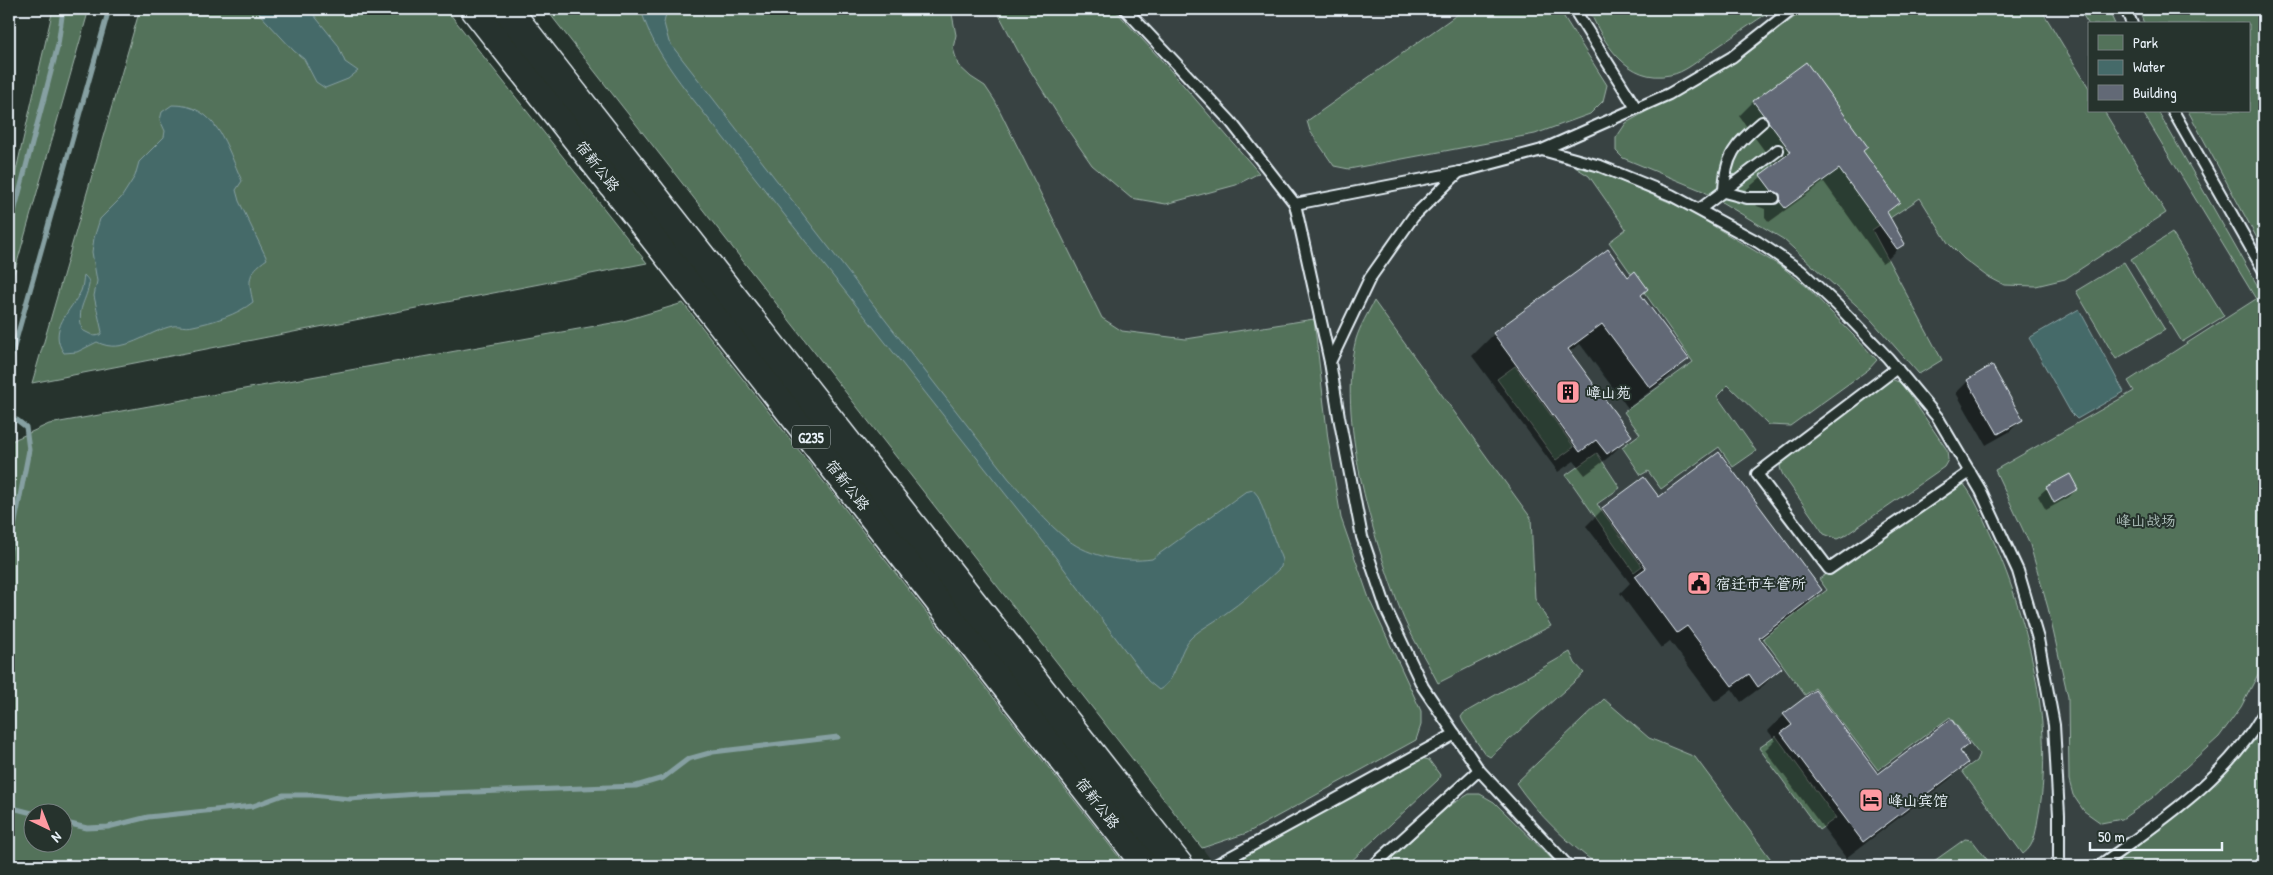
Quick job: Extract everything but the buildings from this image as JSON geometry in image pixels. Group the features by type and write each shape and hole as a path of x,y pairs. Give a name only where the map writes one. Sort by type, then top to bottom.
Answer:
{"highway":[{"name":"宿新公路","path":"474,9 1147,866"},
{"name":"宿新公路","path":"507,9 1179,866"}],"lane":[{"path":"1125,9 1231,122 1294,204 1330,362 1362,537 1387,611 1419,679 1479,770 1568,866"},
{"path":"1574,9 1636,108"},
{"path":"1294,204 1460,172 1542,150 1669,94 1732,57 1793,9"},
{"path":"2126,9 2131,22"},
{"path":"2174,112 2264,271"},
{"path":"1724,192 1726,166 1730,155 1739,142 1762,122"},
{"path":"1542,150 1600,166 1671,195 1758,242 1801,271 1837,305 1897,368 1938,418 1981,491 2018,571 2038,638 2054,725 2059,815 2058,866"},
{"path":"1700,210 1778,150"},
{"path":"1330,362 1370,278 1413,216 1460,172"},
{"path":"1724,192 1747,198 1774,198"},
{"path":"1897,368 1757,474 1829,569 1970,472"},
{"path":"2099,866 2177,809 2228,763 2264,713"},
{"path":"1214,866 1455,734"},
{"path":"1373,866 1479,770"}],"shaded area":[{"path":"546,9 2264,9 2264,866 1216,866"}],"green space":[{"path":"53,9 89,9 9,291 9,201"},
{"path":"140,9 446,9 647,263 32,383"},
{"path":"546,9 951,9 956,35 953,48 958,65 985,86 995,101 1102,318 1122,331 1186,339 1314,319 1328,439 1341,518 1370,601 1421,711 1421,725 1416,740 1247,833 1202,848"},
{"path":"996,9 1114,9 1165,64 1259,173 1236,185 1166,204 1131,198 1092,165 1018,51"},
{"path":"1465,9 1559,9 1607,85 1603,101 1590,114 1535,134 1349,169 1334,166 1310,131 1307,121"},
{"path":"1589,9 1774,9 1686,69 1675,74 1655,76 1642,73 1630,67 1619,58 1602,35"},
{"path":"1805,9 2041,9 2088,86 2088,112 2105,112 2166,213 2065,279 2036,286 2004,285 1985,275 1964,259 1948,243 1920,198 1872,230 1942,360 1919,374 1866,314 1783,239 1703,191 1623,158 1616,151 1616,138 1626,123 1744,56"},
{"path":"2079,9 2108,9 2114,22 2088,22"},
{"path":"2139,9 2264,9 2264,251 2189,112 2250,112 2250,22 2143,22"},
{"name":"峰山战场","path":"2143,112 2159,112 2264,297 2264,663 2241,707 2219,737 2152,798 2122,819 2101,823 2084,811 2073,795 2069,780 2068,697 2048,608 2030,545 1995,470 2134,391 2128,381 2256,299"},
{"path":"1575,167 1597,171 1685,209 1782,267 1806,286 1877,360 1869,369 1790,426 1769,425 1728,385 1717,396 1756,451 1733,467 1719,447 1661,489 1648,471 1641,475 1622,447 1640,434 1624,412 1693,362 1609,242 1626,229 1589,176"},
{"path":"2172,233 2224,316 2182,342 2131,259"},
{"path":"2124,262 2165,330 2116,359 2076,291"},
{"path":"1374,301 1531,518 1535,599 1551,626 1438,683 1408,628 1400,609 1378,546 1360,475 1350,403 1351,370 1356,339"},
{"path":"683,303 1126,866 9,866 9,442 49,424 623,321"},
{"path":"1515,366 1574,447 1556,460 1497,379"},
{"path":"1891,379 1899,382 1905,388 1947,450 1948,460 1944,467 1846,535 1837,539 1824,534 1783,475 1780,464 1784,458"},
{"path":"1597,453 1620,488 1597,504 1642,566 1634,572 1566,475"},
{"path":"1963,483 1978,507 1990,533 2016,599 2034,670 2040,707 2043,779 2035,836 2031,846 2023,854 1962,771 1976,761 1979,754 1950,717 1878,770 1815,688 1805,695 1763,638 1827,590 1819,579"},
{"path":"1570,652 1575,663 1584,673 1490,757 1485,754 1463,722 1461,717 1464,713"},
{"path":"1604,699 1649,738 1695,757 1776,866 1599,866 1554,828 1516,783"},
{"path":"2264,730 2264,866 2111,866 2187,808 2237,760"},
{"path":"1776,736 1836,818 1819,830 1759,748"},
{"path":"1422,758 1429,760 1440,775 1438,780 1346,866 1235,866 1240,859"},
{"path":"1469,794 1480,794 1494,802 1559,866 1383,866 1449,806"},
{"path":"1965,839 1972,840 1992,866 1927,866"}],"water":[{"path":"255,9 309,9 338,45 345,62 358,71 348,79 325,88 316,82 304,59 294,51"},
{"path":"641,9 667,9 664,23 669,42 1009,479 1045,519 1068,540 1097,555 1131,560 1152,559 1245,492 1253,490 1258,496 1282,560 1281,567 1245,599 1193,636 1183,649 1175,672 1166,685 1159,690 1148,681 1053,554 692,98 669,67 656,45"},
{"path":"172,105 187,107 200,112 210,119 225,141 242,181 236,190 239,201 267,259 252,273 250,288 253,302 232,314 209,322 190,327 173,326 117,346 107,346 97,342 77,352 64,353 59,344 59,328 81,291 84,275 89,284 80,316 82,330 94,336 100,335 102,332 94,296 97,281 92,252 94,238 100,219 121,198 135,176 139,162 164,137 165,131 160,120 162,112"},
{"path":"2079,309 2124,392 2077,419 2071,413 2029,338"}],"waterway":[{"path":"9,231 58,45 63,9"},
{"path":"9,365 109,9"},
{"path":"9,422 17,420 26,427 29,450 9,553"},
{"path":"72,824 87,828 108,827 148,817 253,806 283,795 312,795 350,799 418,794 636,786 663,778 688,759 713,752 838,737"},
{"path":"9,807 22,810"}],"place":[{"name":"嶂山苑","path":"1568,392"},
{"name":"宿迁市车管所","path":"1699,583"},
{"name":"峰山宾馆","path":"1871,800"}]}
